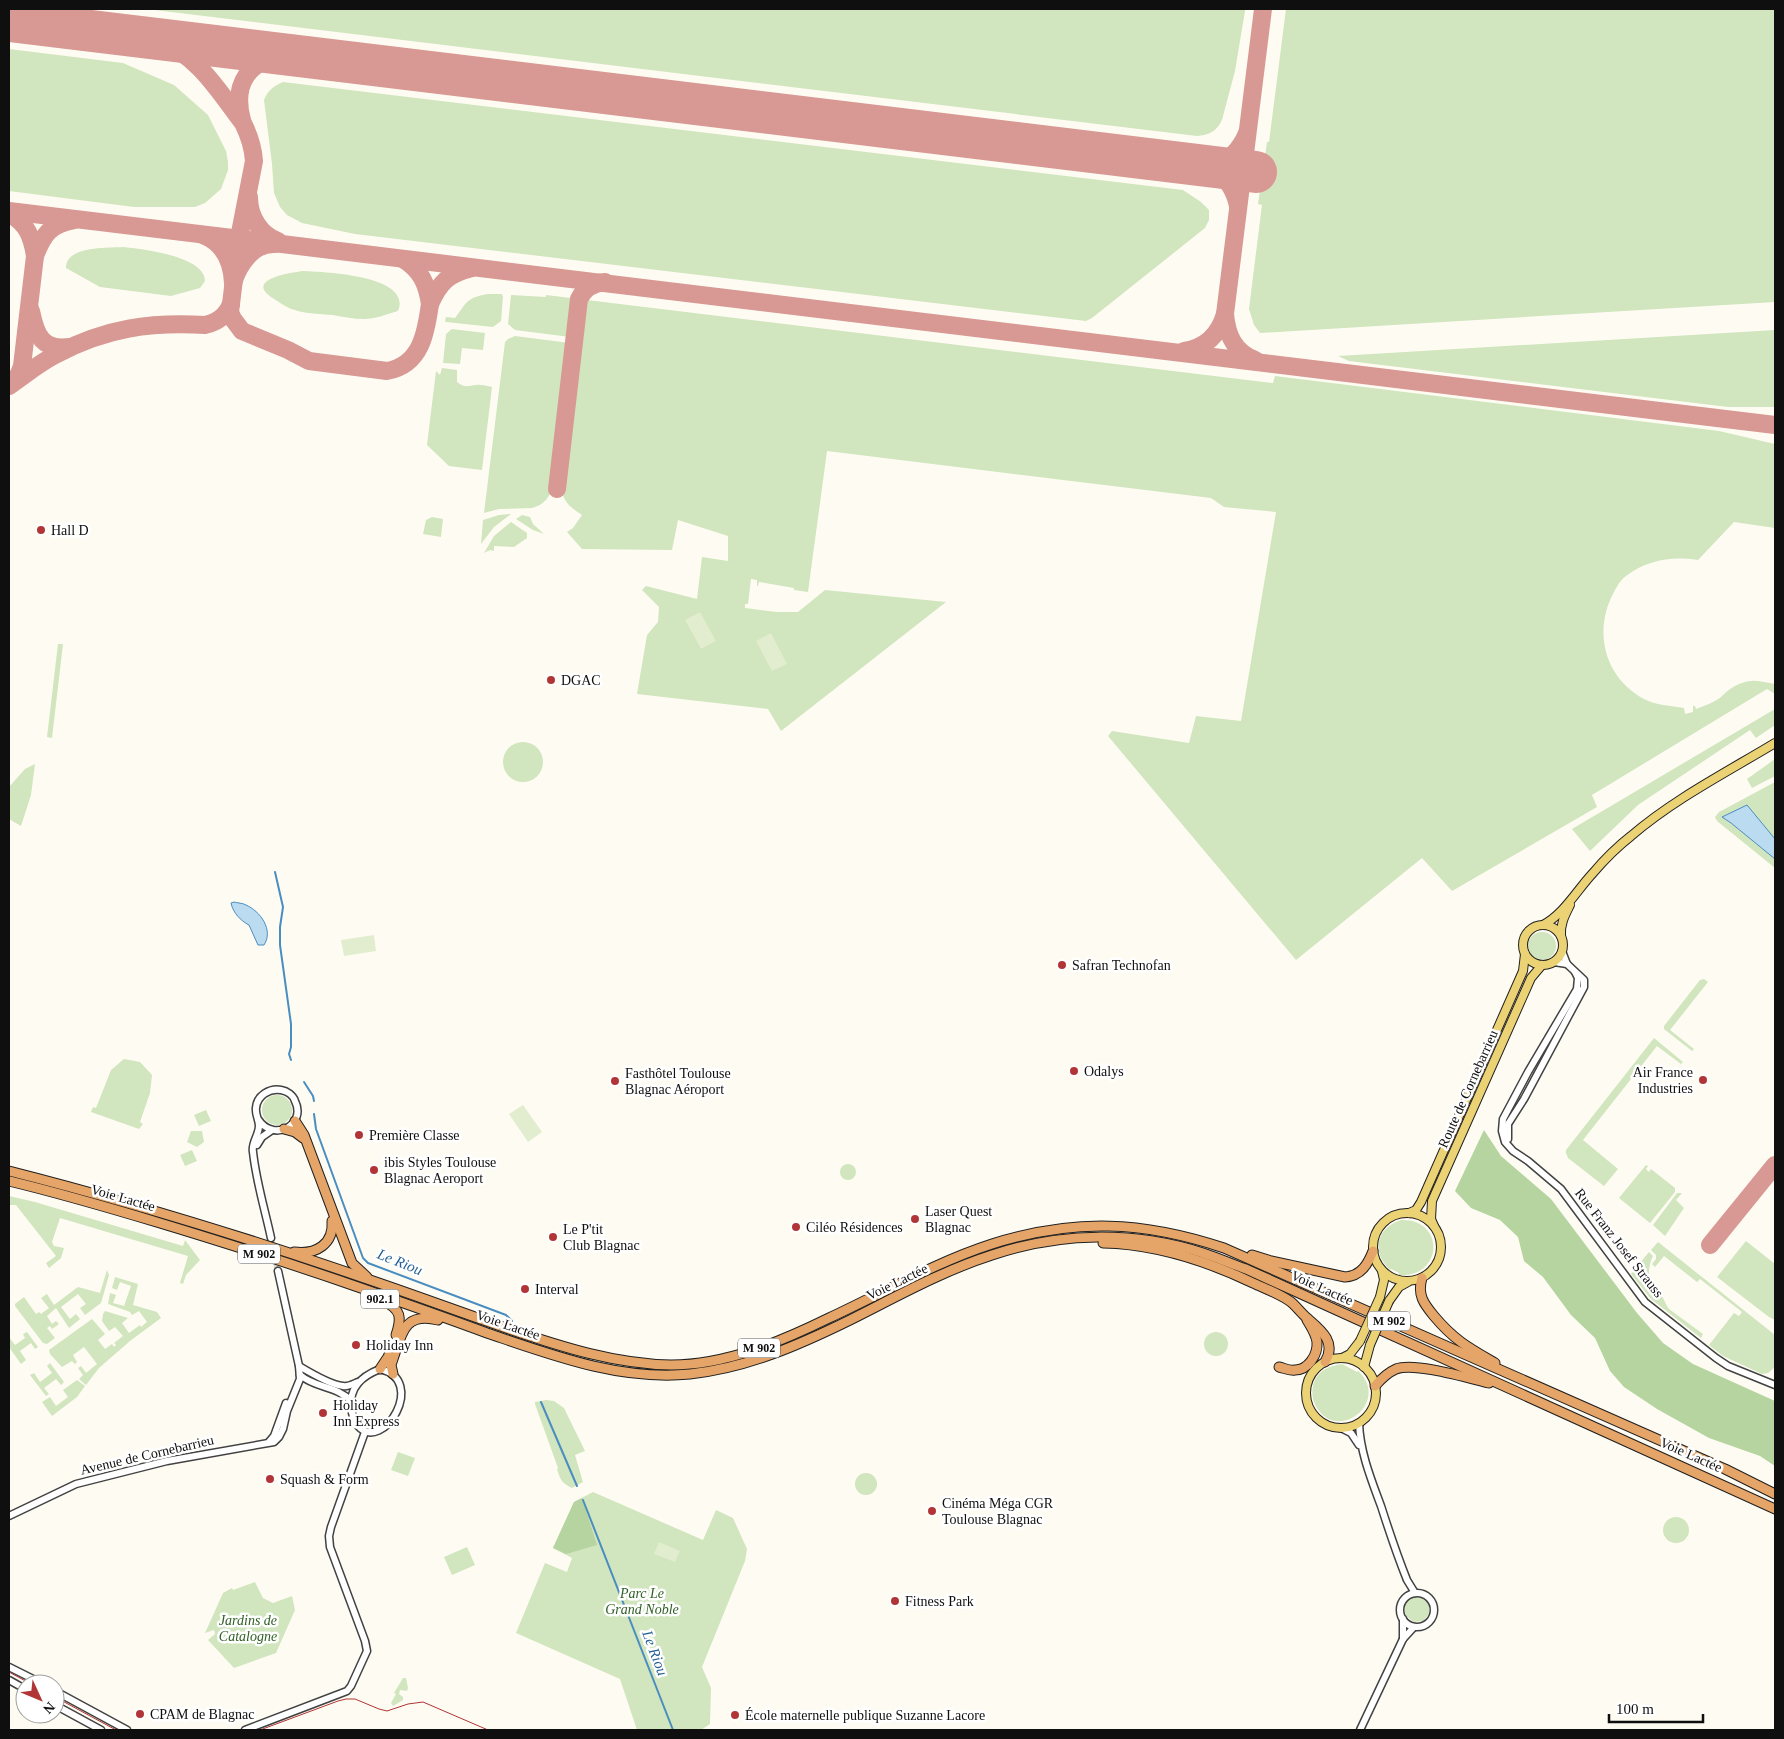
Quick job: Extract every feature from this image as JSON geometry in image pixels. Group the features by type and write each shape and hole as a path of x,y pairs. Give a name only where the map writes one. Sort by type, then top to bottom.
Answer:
{"highway":[{"path":"295,1121 304,1135 352,1264 371,1281"},
{"path":"284,1129 295,1132 305,1140"},
{"name":"Voie Lactée","path":"9,1171 167,1215 275,1248 579,1352 624,1361 674,1365 726,1358 776,1342 990,1244 1035,1232 1070,1227 1102,1225 1138,1227 1192,1237 1224,1248 1725,1470 1775,1494"},
{"name":"Voie Lactée","path":"9,1181 192,1233 578,1362 626,1372 688,1374 723,1369 782,1351 960,1267 1027,1245 1079,1237 1119,1237 1145,1240 1204,1253 1246,1269 1775,1509"},
{"path":"275,1248 310,1252 325,1245 330,1239 333,1230 329,1206"},
{"path":"1060,1239 1064,1243 1110,1243 1136,1246 1189,1258 1232,1273 1271,1291 1290,1302 1318,1327 1327,1338 1329,1351 1325,1362"},
{"path":"1246,1258 1251,1255 1288,1265 1350,1276 1366,1266 1373,1250"},
{"path":"1422,1278 1420,1293 1423,1302 1451,1336 1532,1384"},
{"name":"902.1","path":"345,1283 395,1307 398,1312 399,1326 388,1358 380,1369"},
{"path":"393,1374 392,1359 404,1329 411,1321 419,1318 426,1317 505,1339"},
{"path":"1279,1367 1298,1370 1308,1365 1314,1358 1317,1343 1306,1318"},
{"path":"1375,1386 1387,1374 1396,1369 1408,1367 1447,1373 1513,1390"}],"main road":[{"path":"1578,891 1563,919 1561,928 1562,951 1554,962 1542,966 1532,962 1525,954 1523,948 1526,935 1536,926 1543,925 1557,916 1578,891 1611,854 1645,824 1665,810 1775,743"},
{"path":"1543,925 1554,929 1562,938"},
{"name":"Route de Cornebarrieu","path":"1409,1213 1416,1210 1422,1202 1523,971 1525,954"},
{"name":"Route de Cornebarrieu","path":"1434,1226 1431,1219 1432,1201 1531,978 1542,966"},
{"path":"1341,1358 1349,1359 1364,1367 1371,1376 1375,1386 1375,1401 1372,1410 1359,1423 1351,1427 1341,1428 1329,1426 1319,1421 1312,1412 1307,1402 1306,1391 1308,1382 1312,1374 1325,1362 1350,1354 1360,1341 1380,1297 1384,1280 1373,1250 1374,1239 1381,1225 1392,1217 1409,1213 1420,1215 1434,1226 1441,1240 1441,1254 1433,1270 1422,1278 1399,1287 1389,1301 1370,1345 1364,1367"},
{"path":"1382,1271 1392,1278 1409,1282"}],"street":[{"name":"Rue Franz Josef Strauss","path":"1562,951 1567,964 1578,978 1577,989 1528,1072 1503,1119 1502,1131 1505,1142 1513,1151 1561,1189 1645,1302 1728,1366 1775,1385"},
{"path":"1554,962 1567,964"},
{"path":"258,1119 265,1127 272,1130 284,1129 295,1121 298,1110 294,1099 284,1090 274,1089 263,1094 257,1104 258,1119 259,1126 252,1150 272,1238"},
{"path":"254,1158 260,1139 272,1130"},
{"path":"278,1271 300,1375 287,1410 286,1418"},
{"path":"299,1365 331,1382 344,1386 360,1381"},
{"path":"380,1369 393,1374 401,1388 399,1410 388,1425 372,1432 365,1432 354,1421 351,1412 353,1389 372,1372 380,1369"},
{"path":"300,1375 309,1382 342,1393 351,1401"},
{"path":"268,1443 274,1436 295,1379 300,1375 331,1382"},
{"path":"268,1443 277,1439 302,1386 309,1382"},
{"path":"1359,1423 1362,1449 1407,1580 1415,1593"},
{"path":"1341,1428 1351,1434 1362,1449"},
{"path":"245,1730 347,1691 351,1686 367,1648 330,1547 329,1536 365,1432"},
{"name":"Avenue de Cornebarrieu","path":"9,1516 76,1484 167,1461 268,1443"},
{"path":"1403,1639 1403,1619 1400,1609 1406,1596 1407,1580"},
{"path":"1403,1619 1407,1624 1414,1627 1422,1626 1429,1622 1434,1612 1432,1600 1425,1594 1415,1593 1406,1596"},
{"path":"1360,1730 1403,1639 1414,1627"},
{"path":"9,1667 23,1674"},
{"path":"65,1696 127,1730"},
{"path":"65,1710 101,1730"}],"green space":[{"path":"146,9 1245,9 1245,11 1235,71 1222,120 1212,132 1197,136"},
{"path":"1286,9 1775,9 1775,302 1260,333 1254,325 1249,309 1262,205 1258,204 1267,142 1269,142"},
{"path":"9,49 123,63 174,85 208,115 226,151 228,170 221,189 205,203 195,207 134,207 9,191"},
{"path":"283,82 1183,190 1209,210 1209,220 1205,228 1086,321 355,234 302,223 287,215 280,207 274,193 264,100 272,89"},
{"path":"123,247 157,252 184,260 195,265 202,272 205,281 200,288 171,296 100,287 66,268 72,256 80,252 98,248"},
{"path":"303,271 346,275 380,283 392,290 399,299 398,311 364,319 307,313 289,308 274,299 263,287 271,279"},
{"path":"488,294 502,294 503,297 501,321 493,327 445,321 446,317 455,318 471,299"},
{"path":"511,295 546,297 546,295 571,298 573,310 570,337 515,330 508,324"},
{"path":"587,300 1273,383 1275,376 1719,431 1775,444 1775,528 1734,522 1698,560 1660,560 1634,571 1619,583 1611,598 1606,612 1604,641 1612,668 1620,680 1631,690 1648,701 1684,708 1685,714 1693,712 1693,706 1696,709 1709,704 1719,699 1735,686 1747,682 1757,681 1775,684 1775,694 1767,689 1592,795 1597,807 1452,891 1422,858 1296,960 1108,736 1112,731 1189,743 1196,716 1241,721 1276,512 1224,507 1211,498 827,451 808,592 759,582 757,586 757,580 751,579 748,604 745,604 745,608 777,612 798,612 825,590 946,602 781,731 768,709 637,694 647,635 658,622 659,607 642,590 646,586 697,599 702,557 728,561 728,536 678,520 672,550 582,549 567,532 573,528 582,515 567,503 562,492 583,307"},
{"path":"452,329 485,333 483,350 462,348 460,364 443,363 446,334"},
{"path":"1775,330 1775,407 1728,407 1349,361 1338,356"},
{"path":"515,336 570,343 552,491 546,500 532,508 499,509 484,513 505,342"},
{"path":"442,368 457,370 457,382 462,385 492,387 482,470 449,466 427,445 436,371 440,375"},
{"path":"511,514 494,527 481,544 483,520 499,515"},
{"path":"522,515 530,517 533,524 544,534 533,530 516,519"},
{"path":"432,517 443,519 441,537 423,534 426,520"},
{"path":"511,522 527,533 527,538 514,547 494,546 494,551 490,550 484,553 494,536"},
{"path":"700,612 716,641 701,649 685,620"},
{"path":"771,633 787,664 772,671 756,641"},
{"path":"58,644 63,644 52,738 47,737"},
{"path":"1775,709 1775,725 1756,738 1750,730 1638,805 1590,851 1572,829"},
{"path":"527,742 534,745 540,751 543,762 542,770 534,779 527,782 519,782 512,779 504,770 503,758 506,751 515,743"},
{"path":"1775,759 1775,776 1752,788 1747,779"},
{"path":"35,764 31,795 21,826 9,819 9,787 25,769"},
{"path":"1775,782 1775,839 1770,834 1723,817 1775,859 1775,868 1717,821 1715,817 1719,812"},
{"path":"1542,932 1552,936 1556,946 1552,956 1542,960 1532,956 1528,946 1532,936"},
{"path":"374,935 376,951 344,956 341,940"},
{"path":"1704,979 1708,982 1670,1030 1694,1049 1692,1051 1664,1029 1664,1026 1700,980"},
{"path":"1654,1038 1683,1062 1681,1064 1657,1046 1583,1140 1618,1169 1604,1186 1568,1158 1566,1150"},
{"path":"124,1059 140,1062 152,1075 150,1093 140,1122 143,1124 139,1129 91,1112 93,1107 96,1108 111,1070"},
{"path":"277,1095 287,1100 292,1110 287,1120 277,1125 267,1120 262,1110 267,1100"},
{"path":"523,1105 542,1132 528,1142 509,1114"},
{"path":"206,1110 211,1121 199,1126 194,1115"},
{"path":"1484,1130 1501,1156 1551,1199 1637,1313 1663,1343 1693,1364 1775,1401 1775,1466 1760,1456 1709,1438 1657,1409 1624,1387 1610,1371 1595,1338 1571,1315 1543,1277 1524,1261 1518,1237 1500,1220 1471,1208 1455,1191"},
{"path":"191,1131 202,1131 204,1142 197,1147 187,1142"},
{"path":"192,1150 197,1161 185,1166 180,1155"},
{"path":"848,1164 854,1166 856,1172 854,1178 848,1180 842,1178 840,1172 842,1166"},
{"path":"1646,1165 1648,1166 1646,1169 1649,1172 1651,1169 1675,1188 1675,1192 1650,1223 1619,1198"},
{"path":"1677,1193 1682,1193 1676,1200 1684,1208 1665,1236 1653,1225"},
{"path":"9,1196 183,1246 185,1240 200,1260 186,1275 183,1284 180,1283 188,1256 60,1218 52,1242 54,1246 64,1248 61,1258 49,1268 46,1263 56,1256 16,1205 9,1205"},
{"path":"1401,1220 1416,1222 1426,1229 1432,1238 1433,1248 1431,1259 1424,1268 1414,1273 1399,1275 1399,1273 1390,1270 1384,1263 1380,1256 1379,1241 1386,1229"},
{"path":"1746,1241 1775,1264 1775,1320 1717,1277"},
{"path":"1658,1242 1775,1335 1775,1367 1768,1373 1762,1374 1723,1356 1709,1345 1734,1313 1739,1316 1742,1312 1700,1279 1697,1282 1664,1256 1655,1267 1652,1264 1656,1259 1656,1255 1651,1250"},
{"path":"1649,1252 1653,1256 1649,1273 1652,1286 1662,1297 1669,1309 1703,1334 1701,1338 1651,1299 1631,1274"},
{"path":"107,1270 109,1275 101,1303 85,1315 80,1308 86,1304 78,1294 61,1307 70,1319 76,1314 80,1319 69,1328 56,1308 47,1316 52,1324 56,1321 59,1324 52,1329 50,1326 47,1328 55,1338 47,1344 43,1343 15,1306 24,1297 36,1314 39,1312 41,1314 49,1308 41,1298 47,1294 54,1305 78,1287 100,1293"},
{"path":"115,1277 138,1284 133,1305 157,1312 161,1318 130,1341 99,1368 86,1385 79,1379 83,1375 78,1368 81,1366 86,1373 97,1364 84,1347 73,1355 77,1362 75,1364 72,1361 62,1367 50,1354 49,1350 92,1319 105,1334 98,1340 105,1349 112,1344 114,1347 116,1345 114,1343 123,1336 115,1327 109,1331 102,1321 105,1311 128,1318 122,1323 129,1333 147,1322 139,1311 132,1315 130,1312 108,1304 110,1293 116,1295 113,1303 124,1306 131,1286 120,1282 117,1290 112,1288"},
{"path":"27,1332 38,1347 35,1349 31,1343 20,1351 26,1360 21,1364 9,1347 9,1337 15,1345 25,1338 23,1334"},
{"path":"1216,1332 1221,1333 1227,1339 1227,1349 1221,1355 1216,1356 1211,1355 1205,1349 1204,1344 1205,1339 1211,1333"},
{"path":"50,1363 64,1382 61,1385 56,1379 44,1388 49,1394 46,1396 30,1375 34,1373 40,1382 52,1373 47,1366"},
{"path":"1342,1364 1358,1371 1367,1383 1369,1394 1365,1405 1358,1414 1348,1420 1337,1421 1326,1418 1317,1408 1312,1396 1312,1389 1316,1378 1322,1372 1329,1367"},
{"path":"77,1380 85,1386 77,1397 52,1416 42,1402 50,1397 56,1406 68,1397 63,1390"},
{"path":"554,1401 564,1408 585,1451 575,1455 583,1482 572,1488 563,1483 559,1476 558,1468 535,1404 535,1402"},
{"path":"398,1452 415,1458 408,1476 391,1470"},
{"path":"866,1473 874,1476 877,1484 874,1492 866,1495 858,1492 855,1484 858,1476"},
{"name":"Parc Le Grand Noble","path":"593,1492 703,1540 716,1510 733,1518 747,1549 745,1561 702,1667 711,1688 710,1724 701,1730 637,1730 620,1679 516,1633 545,1563 567,1572 572,1558 553,1548 574,1502"},
{"path":"582,1498 597,1545 566,1554 553,1548 574,1502"},
{"path":"1676,1517 1685,1521 1689,1530 1685,1539 1676,1543 1667,1539 1663,1530 1667,1521"},
{"path":"659,1542 680,1551 675,1562 654,1554"},
{"path":"467,1547 475,1565 452,1575 444,1557"},
{"name":"Jardins de Catalogne","path":"255,1582 263,1598 273,1603 292,1596 295,1610 276,1653 234,1668 208,1640 215,1634 214,1630 205,1633 223,1593 232,1588 233,1590"},
{"path":"1413,1597 1422,1598 1429,1604 1429,1614 1423,1621 1414,1622 1406,1616 1404,1607 1409,1599"},
{"path":"403,1678 406,1678 407,1691 400,1690 399,1694 403,1697 403,1700 393,1706 391,1703 396,1694 394,1693"}],"water":[{"path":"1747,805 1775,839 1775,859 1722,817"},
{"path":"231,903 246,905 260,916 267,933 264,945 258,945 249,925 235,913"}],"waterway":[{"name":"Le Riou","path":"275,872 283,907 280,945 291,1024 291,1047 289,1054 291,1060"},
{"name":"Le Riou","path":"304,1082 314,1101"},
{"name":"Le Riou","path":"314,1114 316,1129 363,1258 368,1263 506,1315 512,1321"},
{"name":"Le Riou","path":"541,1402 577,1486"},
{"name":"Le Riou","path":"583,1500 673,1730"}],"taxiway":[{"path":"1255,360 1248,357 1233,342 1225,314 1263,9"},
{"path":"133,36 157,41 173,48 197,65 243,123 249,137 254,161 239,238 230,312 242,331 309,361 387,371 398,368 408,362 420,346 424,336 430,304"},
{"path":"242,120 239,95 246,76 262,62 285,54"},
{"path":"1238,206 1229,184 1213,167 1224,162 1234,154 1247,133"},
{"path":"249,197 253,218 266,234 278,241"},
{"path":"9,211 1775,425"},
{"path":"9,214 28,231 35,256"},
{"path":"13,382 22,366 35,256 48,232 59,224 74,220"},
{"path":"203,235 221,248 229,261 233,283 239,269 248,256 260,247 275,244"},
{"path":"403,259 419,273 427,290 430,304 437,290 446,280 457,273 472,268"},
{"path":"557,489 579,299 589,287 605,282"},
{"path":"9,386 50,358 93,338 147,326 205,325 221,318 231,304"},
{"path":"31,311 35,327 42,340 47,344 60,348 70,347"},
{"path":"1184,351 1205,344 1215,334 1225,314"},
{"path":"1710,1245 1775,1165"}],"runway":[{"path":"9,21 1256,172"}],"tunnel":[{"path":"271,1238 278,1271"}],"tram line":[{"path":"9,1672 15,1675"},
{"path":"260,1730 346,1699 355,1699 387,1711 408,1704 423,1702 488,1730"},
{"path":"65,1702 116,1730"}],"place":[{"name":"Hall D","path":"41,530"},
{"name":"DGAC","path":"551,680"},
{"name":"Safran Technofan","path":"1062,965"},
{"name":"Odalys","path":"1074,1071"},
{"name":"Air France Industries","path":"1703,1080"},
{"name":"Fasthôtel Toulouse Blagnac Aéroport","path":"615,1081"},
{"name":"Première Classe","path":"359,1135"},
{"name":"ibis Styles Toulouse Blagnac Aeroport","path":"374,1170"},
{"name":"Laser Quest Blagnac","path":"915,1219"},
{"name":"Ciléo Résidences","path":"796,1227"},
{"name":"Le P'tit Club Blagnac","path":"553,1237"},
{"name":"Interval","path":"525,1289"},
{"name":"Holiday Inn","path":"356,1345"},
{"name":"Holiday Inn Express","path":"323,1413"},
{"name":"Squash & Form","path":"270,1479"},
{"name":"Cinéma Méga CGR Toulouse Blagnac","path":"932,1511"},
{"name":"Fitness Park","path":"895,1601"},
{"name":"CPAM de Blagnac","path":"140,1714"},
{"name":"École maternelle publique Suzanne Lacore","path":"735,1715"}]}
